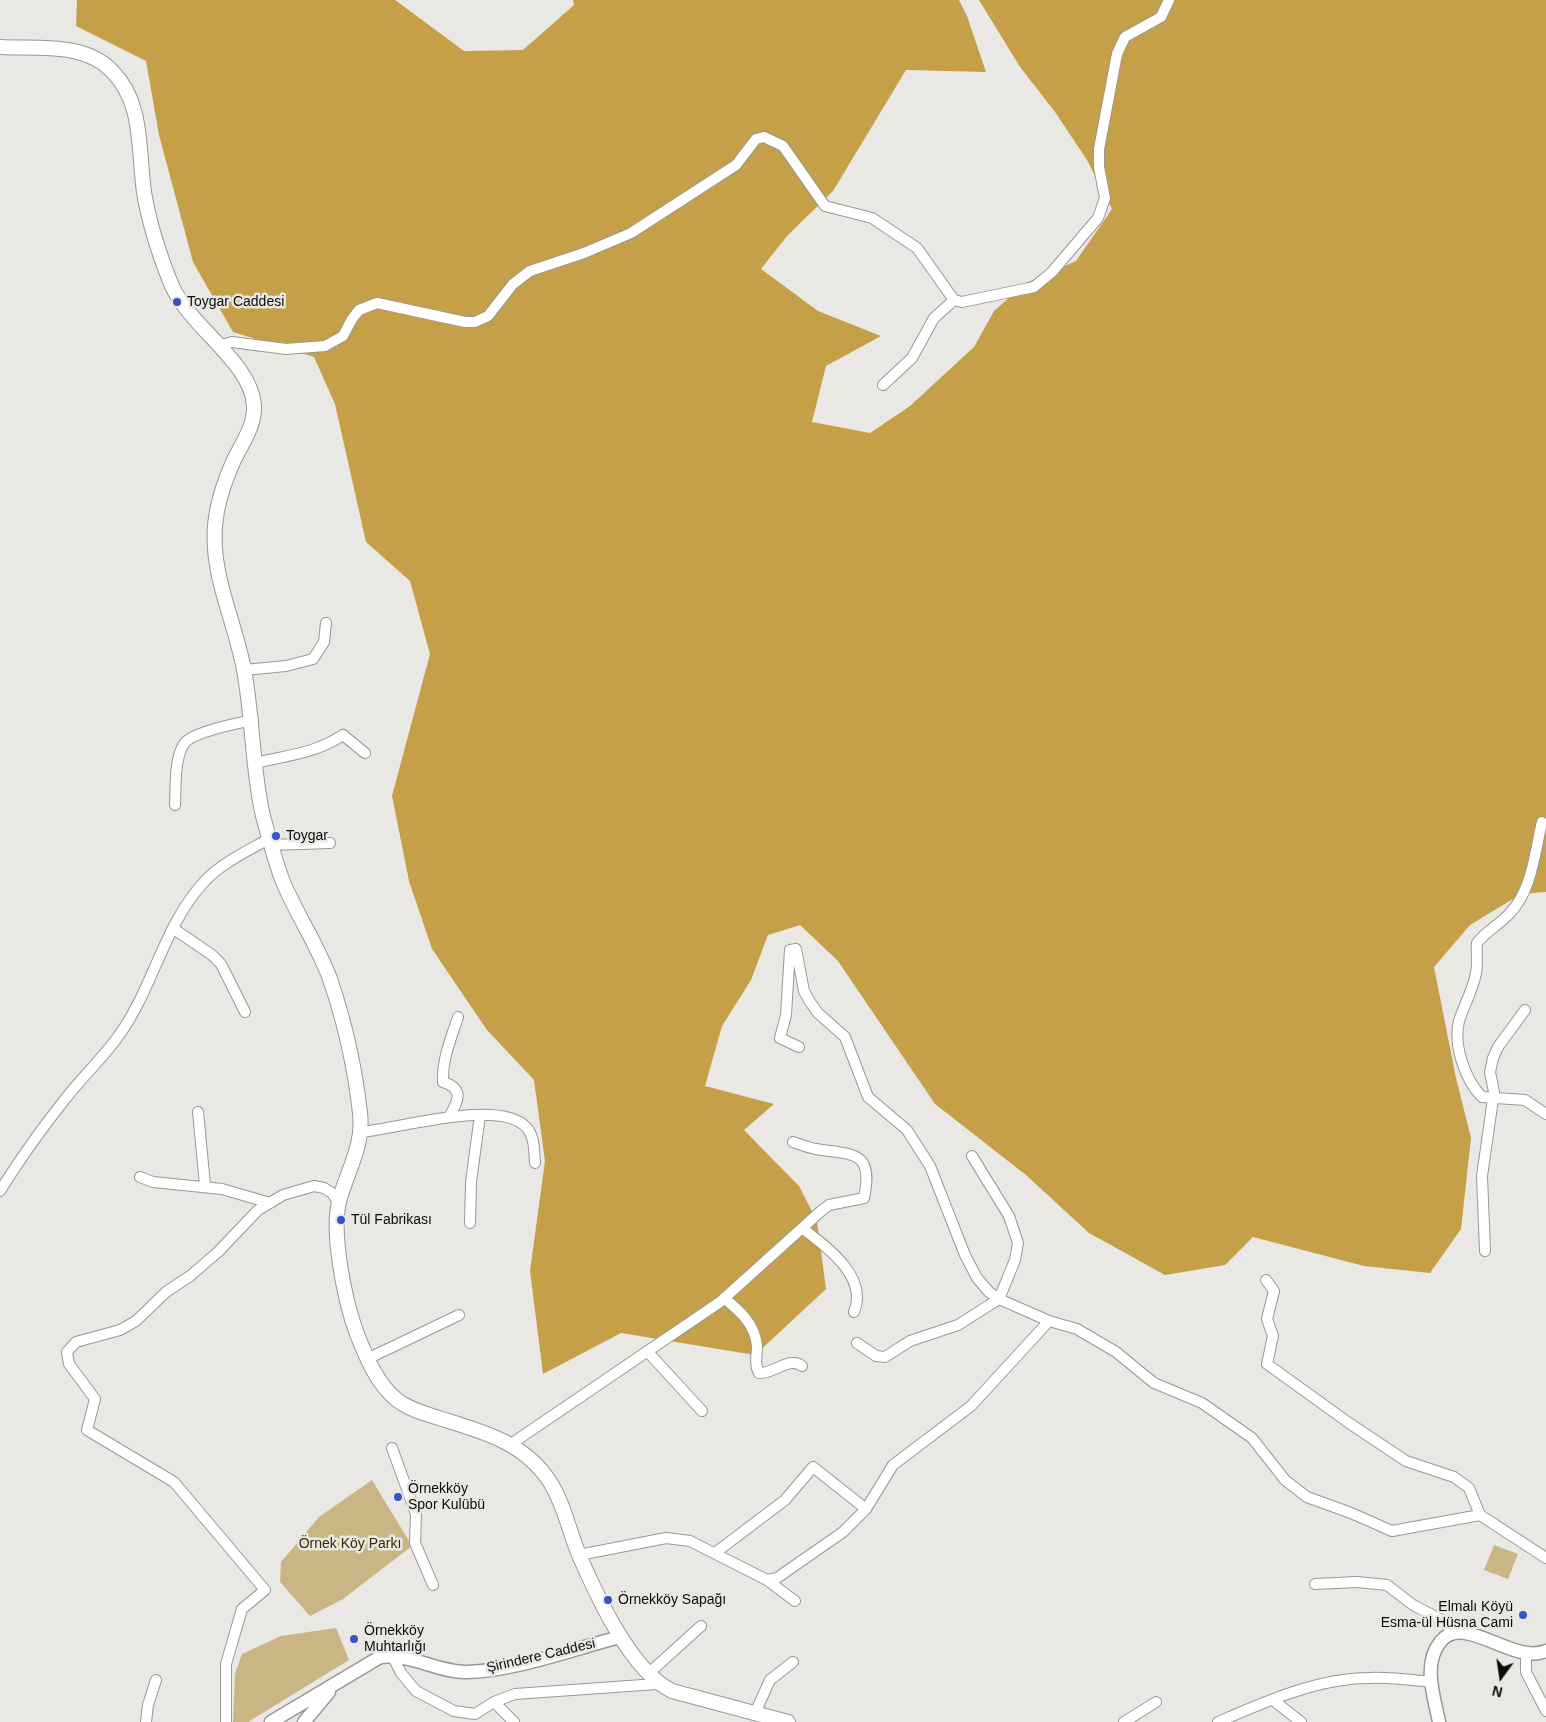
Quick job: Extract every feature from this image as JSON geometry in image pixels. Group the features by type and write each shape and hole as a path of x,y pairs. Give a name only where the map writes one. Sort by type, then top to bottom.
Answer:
{"main road":[{"path":"0,47 84,53 100,60 120,80 130,99 138,123 144,193 172,285 188,313 236,363 246,379 254,406 251,425 222,488 215,532 218,577 235,626 244,670 253,720 259,793 270,841 283,880 328,976 354,1073 361,1132 350,1172 338,1202 336,1232 345,1289 355,1329 367,1359 387,1391 409,1408 497,1437 511,1444 535,1463 551,1484 580,1555 620,1637 653,1679 672,1690 788,1722"}],"street":[{"path":"218,346 232,342 286,350 325,346 343,336 359,310 377,304 465,322 480,320 492,312 513,284 523,276 538,268 584,254 631,234 736,165 756,139 764,136 783,146 825,206 872,218 917,248 954,300 962,302 987,298 1034,287 1052,272 1098,218 1105,198 1099,167 1099,150 1120,44 1131,32 1161,17 1169,0"},
{"path":"883,385 912,358 934,318 954,300"},
{"path":"244,670 286,666 313,659 324,642 326,623"},
{"path":"175,805 179,761 183,745 187,740 217,728 253,720"},
{"path":"256,763 326,747 343,736 365,753"},
{"path":"1546,829 1542,822 1521,899 1509,914 1486,931 1477,942 1476,972 1459,1022 1458,1044 1465,1069 1482,1096 1525,1100 1546,1114"},
{"path":"0,1191 66,1098 118,1037 142,999 184,909 204,882 219,869 270,841 330,843"},
{"path":"174,930 212,955 221,964 245,1012"},
{"path":"799,1047 780,1038 786,1015 790,950 796,949 804,991 810,1002 818,1013 845,1037 868,1097 907,1130 930,1166 965,1255 977,1278 998,1299 1049,1321 1077,1329 1116,1352 1154,1383 1202,1403 1252,1438 1285,1480 1307,1497 1392,1531 1480,1515"},
{"path":"1485,1251 1482,1176 1493,1098 1490,1072 1493,1058 1525,1010"},
{"path":"449,1117 458,1094 450,1085 443,1082 443,1074 445,1053 458,1017"},
{"path":"198,1112 205,1186"},
{"path":"470,1223 471,1182 480,1115"},
{"path":"361,1132 449,1117 501,1115 527,1128 532,1138 535,1164"},
{"path":"511,1444 724,1298 829,1205 864,1198 867,1170 859,1157 850,1153 814,1149 793,1142"},
{"path":"857,1343 876,1356 885,1357 910,1341 958,1325 998,1299 1015,1260 1018,1244 1009,1216 972,1156"},
{"path":"140,1177 152,1182 205,1186 260,1198 270,1203"},
{"path":"226,1722 226,1664 242,1609 265,1590 174,1482 87,1430 94,1399 69,1364 67,1352 76,1342 120,1330 136,1321 166,1292 190,1276 218,1252 258,1210 282,1195 314,1186 332,1192 338,1202"},
{"path":"802,1228 829,1248 852,1278 856,1294 854,1312"},
{"path":"1266,1280 1274,1290 1267,1319 1273,1336 1267,1364 1349,1424 1406,1461 1454,1477 1469,1488 1480,1515 1546,1558"},
{"path":"724,1298 738,1309 751,1325 757,1345 756,1368 759,1373 765,1373 790,1363 798,1363 802,1366"},
{"path":"367,1359 459,1315"},
{"path":"768,1580 777,1578 843,1532 866,1509 893,1465 971,1406 1049,1321"},
{"path":"647,1351 702,1411"},
{"path":"392,1448 416,1514 415,1543 433,1585"},
{"path":"714,1553 785,1500 813,1467 866,1509"},
{"path":"580,1555 666,1538 690,1541 768,1580 795,1601"},
{"path":"1315,1584 1357,1582 1387,1585 1413,1605 1442,1620 1454,1633"},
{"path":"271,1722 380,1657 392,1656 401,1673 416,1691 441,1706 467,1714 474,1714 494,1702 515,1694 653,1679 701,1626"},
{"path":"1439,1722 1431,1682 1431,1665 1434,1652 1442,1640 1454,1633 1474,1634 1526,1654 1546,1651"},
{"name":"Şirindere Caddesi","path":"392,1656 465,1672 502,1668 620,1637"},
{"path":"1526,1654 1526,1672 1546,1711"},
{"path":"755,1713 770,1680 793,1662"},
{"path":"1218,1722 1273,1700 1349,1679 1370,1678 1431,1682"},
{"path":"146,1722 148,1705 156,1680"},
{"path":"304,1722 333,1686"},
{"path":"1273,1700 1301,1722"},
{"path":"494,1702 514,1722"},
{"path":"1124,1722 1156,1702"}],"green space":[{"name":"Örnek Köy Parkı","path":"372,1480 412,1546 343,1599 310,1616 280,1582 281,1562 319,1517"},
{"path":"1494,1545 1518,1554 1508,1579 1484,1570"},
{"path":"336,1628 349,1660 248,1722 233,1722 235,1674 242,1654 281,1636"}],"shaded area":[{"path":"77,0 395,0 464,51 523,50 574,5 573,0 959,0 967,16 986,72 906,70 833,191 787,236 761,269 818,311 881,336 826,366 812,422 870,433 910,406 974,347 994,311 1026,283 1076,261 1112,209 1087,160 1055,112 1020,67 979,0 1546,0 1546,892 1521,894 1470,925 1434,967 1456,1078 1471,1138 1461,1229 1430,1273 1364,1266 1253,1237 1225,1265 1165,1275 1089,1233 1026,1175 935,1104 838,961 800,925 768,935 751,980 722,1026 705,1086 774,1104 744,1130 799,1186 817,1221 826,1289 755,1355 621,1333 543,1374 530,1271 545,1161 534,1080 487,1030 432,949 409,881 392,796 430,654 410,581 366,542 335,404 314,357 233,332 193,262 159,135 146,61 76,26"}],"place":[{"name":"Toygar Caddesi","path":"177,302"},
{"name":"Toygar","path":"276,836"},
{"name":"Tül Fabrikası","path":"341,1220"},
{"name":"Örnekköy Spor Kulübü","path":"398,1497"},
{"name":"Örnekköy Sapağı","path":"608,1600"},
{"name":"Elmalı Köyü Esma-ül Hüsna Cami","path":"1523,1615"},
{"name":"Örnekköy Muhtarlığı","path":"354,1639"}]}
